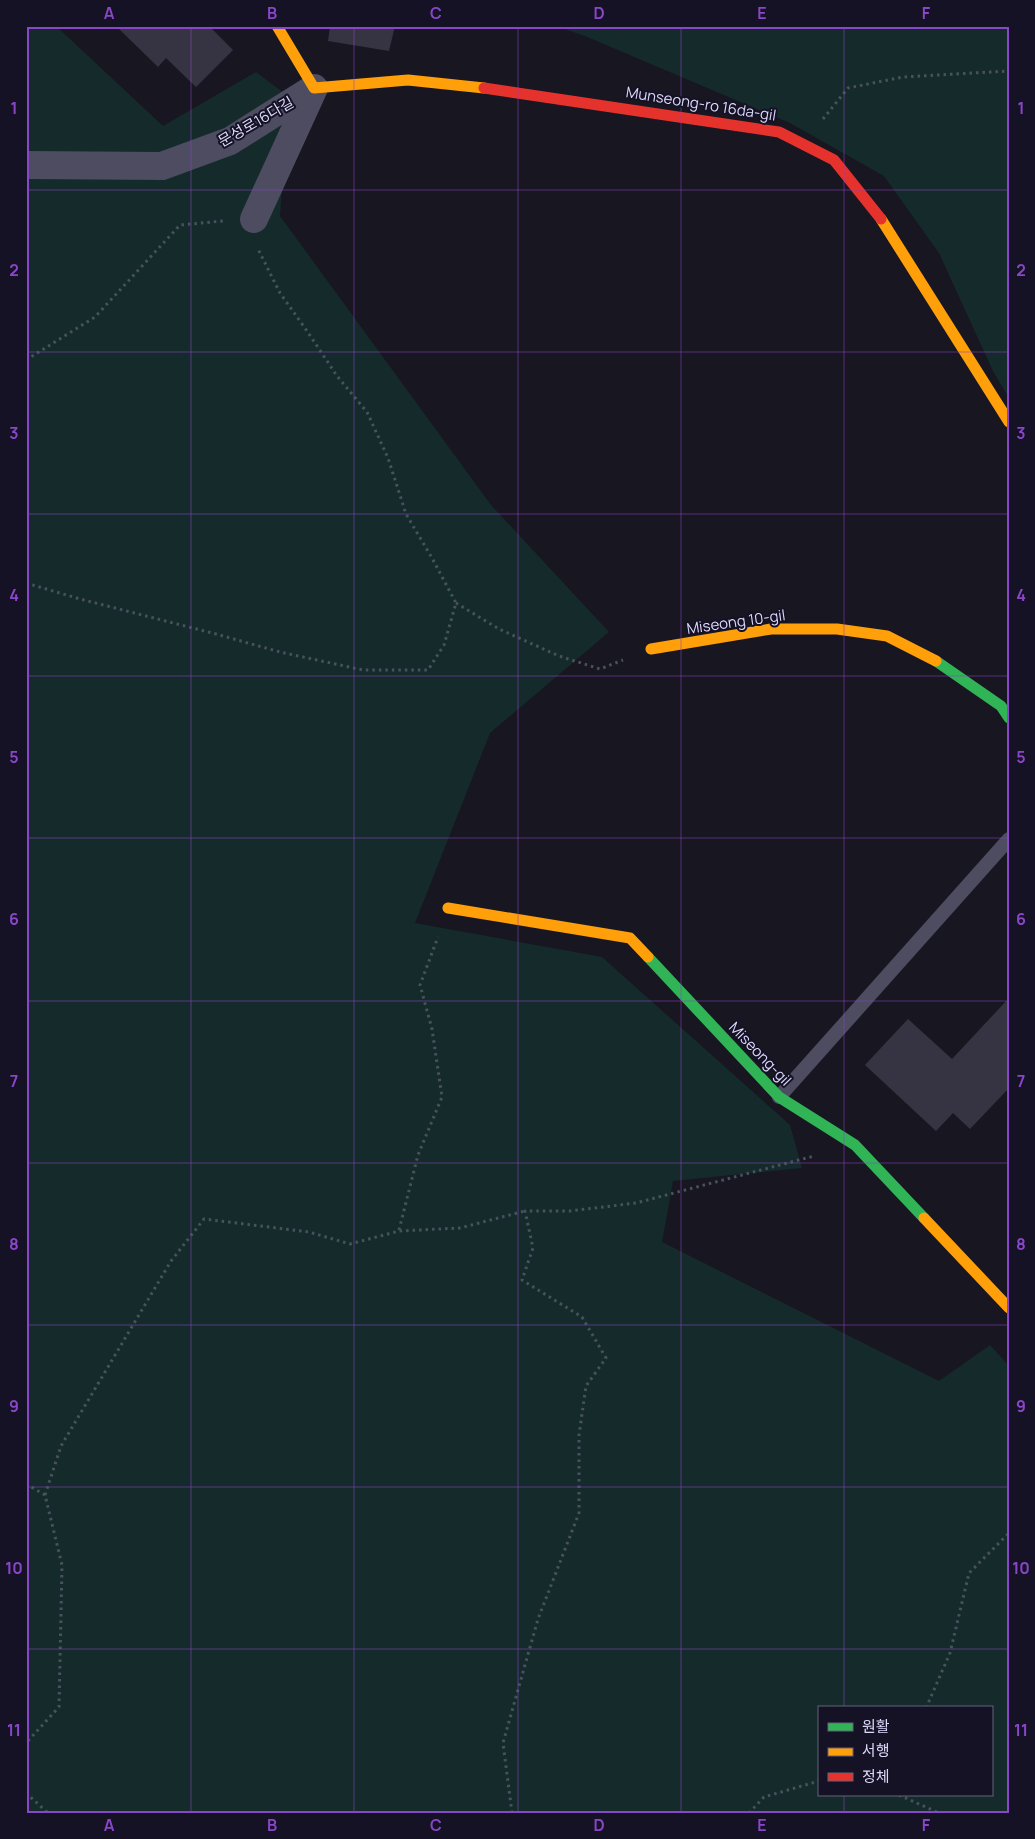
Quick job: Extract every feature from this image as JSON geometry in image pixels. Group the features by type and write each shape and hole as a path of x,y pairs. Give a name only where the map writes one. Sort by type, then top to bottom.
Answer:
{"street":[{"path":"277,26 314,88"},
{"name":"Munseong-ro 16da-gil","path":"314,88 408,80 521,92 779,132 834,160 884,222 1009,422"},
{"name":"문성로16다길","path":"26,165 162,166 230,141 314,88"},
{"name":"문성로16다길","path":"254,218 314,88"},
{"name":"Miseong 10-gil","path":"652,649 772,629 837,629 887,636 944,665 1001,706 1009,718"},
{"name":"Miseong-gil","path":"448,908 630,938 779,1097 854,1145 1009,1308"}],"lane":[{"path":"779,1097 1009,839"}],"path":[{"path":"819,124 848,88 902,77 1009,71"},
{"path":"26,360 95,317 180,225 254,218 252,237 280,293 337,376 367,412 388,458 406,514 456,603 499,629 559,656 600,669 652,649"},
{"path":"26,583 280,652 363,670 428,670 444,645 456,603"},
{"path":"399,1230 418,1155 442,1097 432,1029 420,985 448,908"},
{"path":"26,1743 58,1707 62,1565 45,1495 61,1446 172,1261 204,1219 309,1232 350,1244 399,1230 460,1228 525,1211 570,1211 636,1203 854,1145"},
{"path":"512,1813 503,1744 538,1619 579,1512 579,1435 586,1386 606,1358 582,1316 522,1280 533,1248 525,1211"},
{"path":"26,1484 45,1495"},
{"path":"927,1706 950,1653 969,1572 1009,1533"},
{"path":"748,1813 764,1797 818,1781"},
{"path":"26,1792 48,1813"},
{"path":"901,1796 939,1813"}],"green space":[{"path":"26,26 56,26 163,126 256,72 288,96 280,216 491,505 609,632 490,733 415,923 602,957 790,1125 802,1168 673,1181 662,1242 939,1381 990,1345 1009,1366 1009,1813 26,1813"},
{"path":"556,26 1009,26 1009,398 993,371 939,253 884,176 790,123 585,36"}],"building":[{"path":"116,26 209,26 233,50 196,87 166,58 158,67"},
{"path":"330,26 395,26 389,51 328,41"},
{"path":"1009,998 1009,1088 970,1129 953,1113 936,1131 865,1065 908,1019 952,1059"}],"traffic: fast":[{"path":"936,661 1001,706 1009,718"},
{"path":"648,957 779,1097 855,1145 924,1218"}],"traffic: slow":[{"path":"277,26 314,88 408,80 484,88"},
{"path":"881,219 1009,422"},
{"path":"651,649 771,629 837,629 887,636 936,661"},
{"path":"448,908 630,938 648,957"},
{"path":"924,1218 1009,1308"}],"traffic: jam":[{"path":"484,88 779,132 834,160 881,219"}]}
